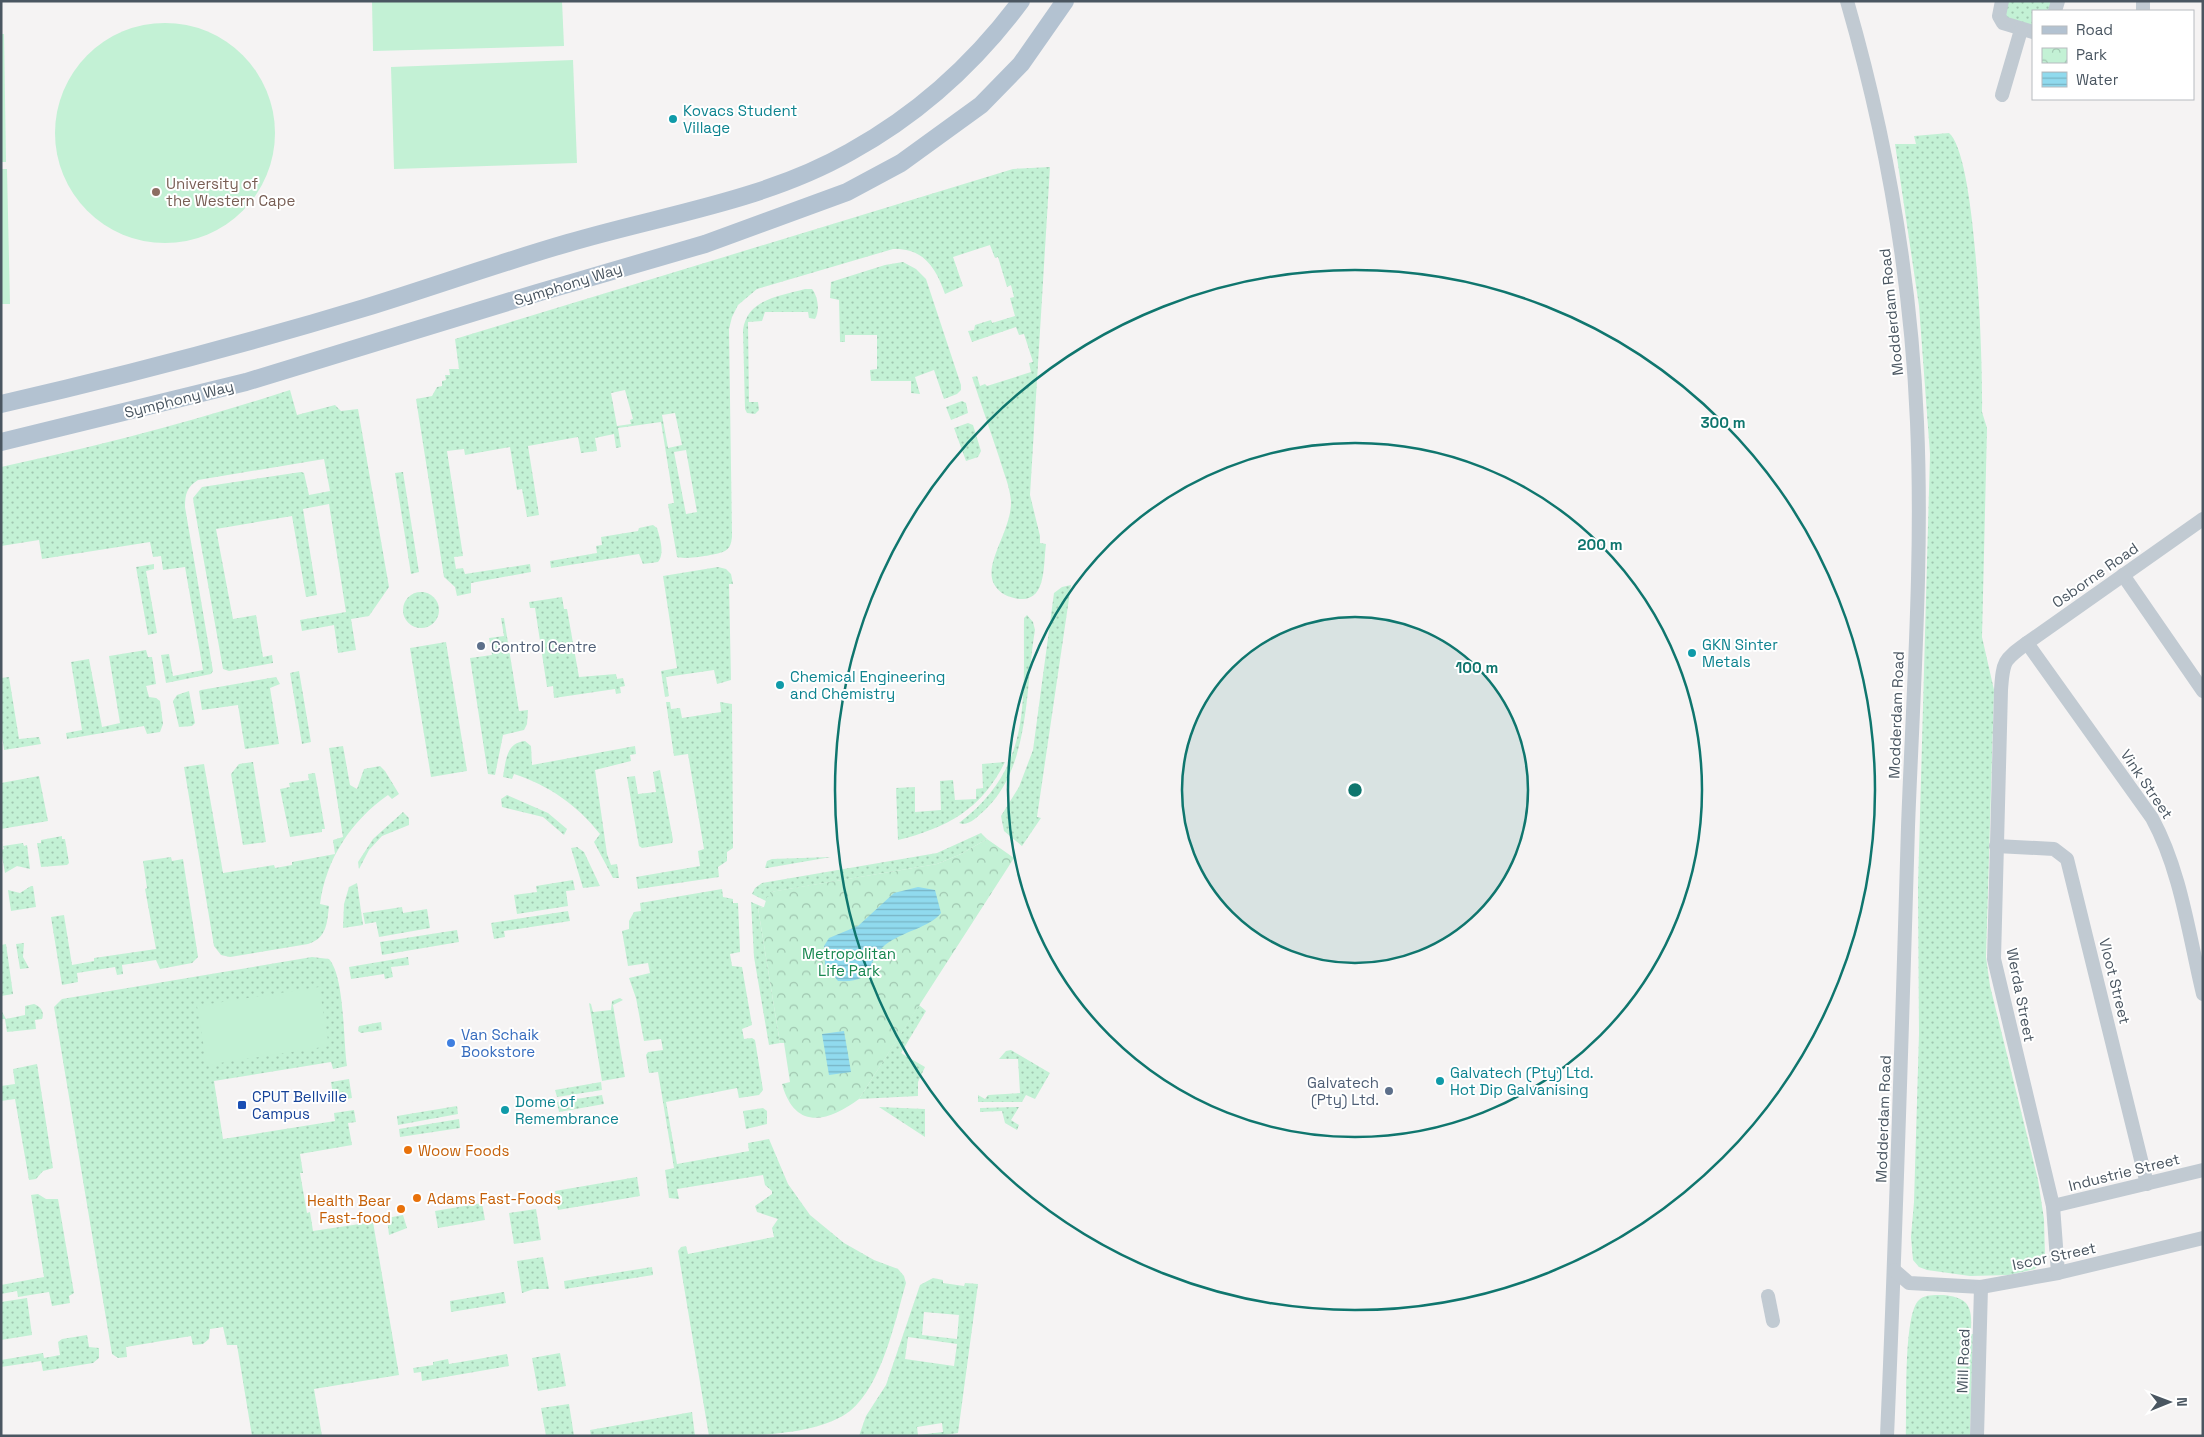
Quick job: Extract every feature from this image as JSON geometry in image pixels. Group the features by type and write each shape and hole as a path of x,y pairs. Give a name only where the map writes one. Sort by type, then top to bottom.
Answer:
{"main road":[{"path":"1,404 224,349 360,309 571,242 700,208 789,181 849,153 877,136 926,101 973,58 1021,1"},
{"name":"Symphony Way","path":"1,442 246,382 536,293 705,244 847,192 901,163 981,105 1021,64 1065,1"}],"street":[{"name":"Modderdam Road","path":"1847,1 1875,107 1900,237 1911,332 1919,490 1894,1295 1887,1436"},
{"path":"2002,1 1999,12 2000,20 2006,26 2027,31 2002,95"},
{"name":"Osborne Road","path":"2006,658 2203,519"},
{"path":"2123,575 2203,691"},
{"name":"Vink Street","path":"2028,643 2148,812 2161,834 2172,865 2203,994"},
{"name":"Werda Street","path":"2006,658 2001,690 1996,846 1995,964 2053,1206 2058,1273"},
{"name":"Vloot Street","path":"1996,846 2054,849 2067,859 2147,1184"},
{"name":"Industrie Street","path":"2053,1206 2203,1170"},
{"name":"Iscor Street","path":"1909,1283 1981,1287 2058,1273 2203,1238"},
{"path":"1894,1270 1909,1283 1894,1295"},
{"name":"Mill Road","path":"1977,1436 1981,1287"},
{"path":"1768,1296 1773,1321"}],"green space":[{"path":"372,1 562,1 564,46 373,51"},
{"path":"2006,1 2053,1 2050,10 2032,10 2032,29 2003,18"},
{"path":"165,23 186,25 217,36 243,55 262,81 273,112 275,133 273,154 262,185 243,211 217,230 186,241 165,243 144,241 113,230 87,211 68,185 57,154 55,133 57,112 68,81 87,55 113,36 144,25"},
{"path":"1,34 4,34 6,162 1,162"},
{"path":"573,60 577,163 394,169 391,67"},
{"path":"1949,133 1958,150 1966,180 1972,220 1979,311 1982,412 1987,428 1982,637 1994,690 1986,957 1990,986 2038,1180 2044,1219 2045,1256 2035,1269 2009,1275 1970,1276 1927,1270 1919,1267 1913,1260 1911,1237 1914,1202 1919,1034 1918,887 1930,454 1919,306 1895,144 1916,144 1914,136"},
{"path":"1050,167 1030,495 1040,543 1046,544 1041,583 1038,590 1032,596 1025,599 1014,598 1004,594 993,582 992,574 995,555 1007,523 1011,501 1006,479 972,377 977,376 980,386 985,384 987,386 1031,372 1029,363 1033,362 1024,334 1019,335 1016,327 972,342 968,331 974,330 975,325 991,320 992,323 1015,316 1010,298 1014,297 1011,285 1007,287 998,257 995,258 990,245 953,257 963,286 945,294 933,268 927,261 913,252 893,249 757,289 738,305 729,329 732,537 730,546 725,551 701,557 677,557 668,504 674,503 661,422 618,428 621,447 616,448 614,434 595,438 597,451 581,453 578,437 528,446 539,515 527,517 522,489 517,490 510,447 465,455 464,449 447,451 463,556 454,557 456,569 463,568 465,574 530,564 531,572 471,583 471,593 457,596 455,587 444,577 416,399 432,396 437,387 442,386 442,381 446,380 445,375 450,375 449,369 459,369 455,339 1013,169","holes":["625,390 633,419 630,420 631,424 617,426 611,393","675,413 682,445 668,448 662,415","686,450 697,512 686,514 674,452"]},
{"path":"1,169 7,169 10,304 1,304"},
{"path":"903,262 916,269 926,279 961,385 961,390 957,394 944,399 934,370 915,377 920,394 911,393 911,381 871,381 870,370 877,369 877,335 845,335 845,342 840,342 839,300 830,298 831,282 885,265"},
{"path":"805,289 812,289 816,296 818,308 815,319 809,318 808,312 765,312 762,321 748,322 749,402 758,402 759,410 755,414 747,413 745,409 743,330 746,320 758,305 766,300"},
{"path":"290,390 297,415 335,405 341,411 358,409 389,587 369,616 351,619 356,650 338,653 334,625 302,631 300,620 346,612 329,504 303,509 317,595 306,597 292,516 216,529 233,619 256,615 263,657 272,655 273,663 229,671 223,669 194,505 193,498 202,487 301,472 304,473 309,495 330,491 324,459 198,480 187,491 185,507 213,671 211,674 166,683 161,655 169,654 173,676 203,670 185,567 163,570 161,556 153,557 150,542 42,559 39,540 1,546 1,467 147,432"},
{"path":"962,401 966,403 968,413 951,420 946,407"},
{"path":"968,423 973,425 981,451 978,457 966,461 954,428"},
{"path":"403,472 419,572 411,574 395,473"},
{"path":"653,525 657,528 661,546 661,555 658,562 643,564 639,554 551,568 550,561 597,553 596,546 602,545 601,537 638,531 639,528"},
{"path":"154,564 154,569 146,571 157,633 148,635 136,567"},
{"path":"718,567 726,569 731,574 733,584 729,584 731,680 717,684 714,670 666,677 669,696 665,697 661,671 677,668 663,576"},
{"path":"1071,585 1037,817 1041,818 1022,846 1004,831 1001,816 1019,787 1033,750 1054,593 1062,587"},
{"path":"421,592 433,598 439,610 433,622 421,628 409,622 403,610 409,598"},
{"path":"562,597 564,609 567,609 579,677 616,674 617,679 623,678 625,686 620,687 621,693 616,694 615,689 554,698 553,686 547,687 535,608 530,608 529,602"},
{"path":"1027,615 1033,622 1035,630 1024,725 1011,771 1000,792 985,810 969,823 959,823 983,801 1000,779 1012,755 1019,730 1023,704 1024,618"},
{"path":"501,618 504,618 519,711 528,710 527,724 524,730 503,735 495,775 488,774 470,658 492,655 489,638 504,636"},
{"path":"446,642 467,771 431,777 410,648"},
{"path":"146,650 148,657 152,657 156,684 146,686 149,697 160,701 163,724 160,732 147,734 144,726 67,739 66,733 82,730 71,662 89,659 102,727 120,723 109,656"},
{"path":"299,671 311,742 302,744 290,673"},
{"path":"9,677 19,739 39,737 41,744 4,750 1,730 1,678"},
{"path":"276,677 280,684 270,688 279,744 245,749 238,705 202,710 199,691 201,690"},
{"path":"189,691 195,723 192,726 179,727 173,701 177,695"},
{"path":"666,702 670,702 671,709 680,708 682,718 721,712 720,702 732,704 733,848 727,852 727,861 718,867 719,877 638,889 636,877 700,866 698,851 704,849 688,754 674,756"},
{"path":"525,741 531,746 532,765 635,746 636,754 630,755 631,761 595,770 607,854 611,865 617,864 619,878 613,878 594,842 600,834 572,805 539,784 527,779 514,774 512,779 503,777 510,749 519,742"},
{"path":"343,746 350,785 357,789 364,769 380,766 399,794 392,799 388,795 375,805 342,842 334,857 323,887 320,904 329,906 325,929 319,938 308,944 230,957 221,955 214,946 184,767 204,764 223,873 274,865 275,868 292,865 292,862 335,854 333,840 343,837 329,748"},
{"path":"253,762 266,842 243,845 231,774 239,764"},
{"path":"1005,762 985,792 961,814 932,829 898,840 896,788 915,787 915,812 941,810 940,781 953,780 955,800 976,799 976,789 983,788 982,764"},
{"path":"660,770 673,840 672,843 642,848 639,846 627,777 635,776 638,794 656,792 653,772"},
{"path":"315,773 325,829 322,829 322,832 290,837 280,789 290,787 289,783 309,780 308,774"},
{"path":"39,776 48,821 1,829 1,783"},
{"path":"507,795 548,813 567,829 564,835 543,817 502,807 501,799"},
{"path":"403,812 409,818 409,825 382,836 369,850 359,869 358,862 373,839"},
{"path":"981,833 987,839 961,854 937,864 771,892 768,902 752,894 755,888 762,883 937,853"},
{"path":"62,836 62,839 65,839 69,863 67,865 41,867 37,843 41,843 41,840"},
{"name":"Metropolitan Life Park","path":"987,839 1014,858 859,1099 836,1113 824,1117 814,1118 804,1115 795,1109 788,1099 782,1084 790,1082 784,1043 780,1043 758,908 764,907 767,897 771,897 770,892 937,864 961,854"},
{"path":"23,843 24,846 27,845 30,869 17,866 5,873 1,850 4,849 3,846"},
{"path":"577,847 584,852 600,886 583,888 571,848"},
{"path":"171,857 172,861 183,859 198,957 192,963 160,969 156,960 122,965 123,974 117,975 115,967 77,973 78,982 62,985 51,917 64,915 72,965 94,961 94,958 156,949 145,889 147,888 143,861"},
{"path":"831,857 765,868 767,861 772,859"},
{"path":"573,880 575,890 566,891 568,906 517,914 514,895 537,892 536,886"},
{"path":"357,883 363,925 343,928 344,904 349,887"},
{"path":"33,886 36,907 11,911 8,890 20,893"},
{"path":"722,889 723,897 733,899 733,903 738,903 740,952 730,954 732,966 742,967 752,1025 742,1029 744,1039 752,1038 755,1040 763,1090 759,1095 739,1098 737,1088 666,1102 677,1164 749,1151 748,1143 769,1139 788,1184 810,1215 844,1243 874,1260 898,1269 904,1276 906,1283 886,1351 871,1385 861,1400 850,1411 820,1425 802,1430 763,1435 709,1436 678,1251 681,1247 686,1246 688,1254 774,1237 772,1228 778,1219 757,1212 755,1206 772,1194 772,1191 765,1185 763,1175 677,1189 679,1199 669,1198 665,1170 674,1168 658,1072 649,1073 646,1055 648,1052 663,1050 661,1039 644,1041 636,998 629,978 650,973 648,963 628,966 622,931 629,929 629,921 634,912 641,911 640,903"},
{"path":"751,902 763,907 758,908 780,1043 769,1045 754,957"},
{"path":"402,907 403,913 427,909 430,928 379,937 376,922 365,924 363,913"},
{"path":"568,911 570,921 504,931 505,937 494,939 491,923"},
{"path":"457,930 459,942 382,955 380,942"},
{"path":"24,943 23,957 29,968 20,969 16,944"},
{"path":"6,944 13,994 1,996 1,945"},
{"path":"312,957 329,959 338,980 341,994 347,1066 333,1069 331,1062 214,1081 223,1139 335,1121 334,1113 354,1110 356,1122 348,1123 352,1145 300,1154 303,1173 300,1173 307,1213 310,1212 313,1231 373,1222 399,1375 314,1389 322,1436 252,1436 237,1345 227,1345 223,1327 210,1329 209,1339 203,1344 193,1345 191,1336 126,1347 127,1357 118,1358 112,1354 54,1007 62,999"},
{"path":"408,957 409,965 391,967 393,977 385,979 384,974 351,979 349,967"},
{"path":"319,987 329,1046 207,1065 197,1006"},
{"path":"620,998 623,1000 613,1005 625,1077 602,1081 589,1003 593,1012 611,1010 612,1001"},
{"path":"34,1004 40,1008 43,1014 42,1019 35,1020 36,1029 7,1032 5,1019 1,1019 1,1010 6,1019 25,1015 25,1006"},
{"path":"919,1005 926,1011 901,1053 925,1067 918,1082 918,1096 859,1099"},
{"path":"381,1022 382,1030 361,1033 358,1031 359,1026"},
{"path":"1011,1050 1050,1073 1035,1099 1026,1095 1022,1102 978,1102 978,1095 985,1099 988,1095 1020,1093 1018,1059 999,1059 1006,1051"},
{"path":"37,1064 53,1168 43,1171 36,1179 29,1180 15,1099 1,1101 1,1086 15,1084 13,1069"},
{"path":"349,1079 352,1098 334,1101 331,1082"},
{"path":"601,1082 602,1090 557,1097 555,1090"},
{"path":"602,1095 604,1104 559,1112 557,1102"},
{"path":"457,1106 458,1114 398,1125 397,1116"},
{"path":"879,1107 925,1109 925,1137"},
{"path":"1019,1107 1011,1120 1019,1125 1017,1130 1005,1123 1002,1111 980,1112 980,1108"},
{"path":"763,1108 767,1111 767,1124 746,1129 743,1111"},
{"path":"459,1119 460,1128 400,1137 399,1129"},
{"path":"637,1177 640,1196 558,1210 555,1191"},
{"path":"38,1194 46,1199 58,1199 74,1293 69,1296 70,1303 52,1306 49,1292 18,1297 17,1291 1,1294 1,1285 44,1277 31,1195"},
{"path":"482,1203 485,1220 438,1228 435,1211"},
{"path":"536,1209 541,1240 514,1244 509,1213"},
{"path":"403,1215 407,1228 389,1235 387,1218"},
{"path":"543,1257 549,1289 534,1289 522,1293 517,1261"},
{"path":"652,1267 653,1275 565,1289 564,1281"},
{"path":"933,1278 943,1280 943,1283 964,1286 965,1283 978,1284 958,1433 938,1436 859,1436 866,1416 886,1385 920,1285","holes":["924,1312 959,1315 957,1339 922,1335","908,1337 957,1344 954,1366 905,1359","942,1423 943,1432 918,1435 917,1427"]},
{"path":"504,1292 506,1303 451,1312 450,1301"},
{"path":"1944,1295 1965,1302 1970,1312 1971,1334 1973,1334 1970,1436 1906,1436 1908,1343 1914,1309 1919,1300 1924,1297"},
{"path":"27,1298 32,1335 1,1340 1,1302"},
{"path":"87,1335 89,1347 99,1348 99,1358 93,1363 43,1371 41,1361 1,1367 1,1360 43,1353 44,1358 60,1355 58,1342 62,1339"},
{"path":"560,1353 566,1386 538,1391 532,1358"},
{"path":"507,1354 509,1366 422,1381 421,1372 414,1373 413,1368 433,1365 433,1362 448,1359 449,1364"},
{"path":"569,1404 574,1436 546,1436 541,1408"},
{"path":"692,1412 695,1436 591,1436 590,1430"}],"water":[{"path":"918,887 935,890 941,913 923,926 899,936 885,945 878,952 865,975 859,979 838,981 825,965 824,946 829,938 858,926 894,893"},
{"path":"844,1031 851,1072 829,1075 822,1034"}],"place":[{"name":"Kovacs Student Village","path":"673,119"},
{"name":"University of the Western Cape","path":"156,192"},
{"name":"Control Centre","path":"481,646"},
{"name":"GKN Sinter Metals","path":"1692,653"},
{"name":"Chemical Engineering and Chemistry","path":"780,685"},
{"name":"Van Schaik Bookstore","path":"451,1043"},
{"name":"Galvatech (Pty) Ltd. Hot Dip Galvanising","path":"1440,1081"},
{"name":"Galvatech (Pty) Ltd.","path":"1389,1091"},
{"name":"CPUT Bellville Campus","path":"242,1105"},
{"name":"Dome of Remembrance","path":"505,1110"},
{"name":"Woow Foods","path":"408,1150"},
{"name":"Adams Fast-Foods","path":"417,1198"},
{"name":"Health Bear Fast-food","path":"401,1209"}]}
